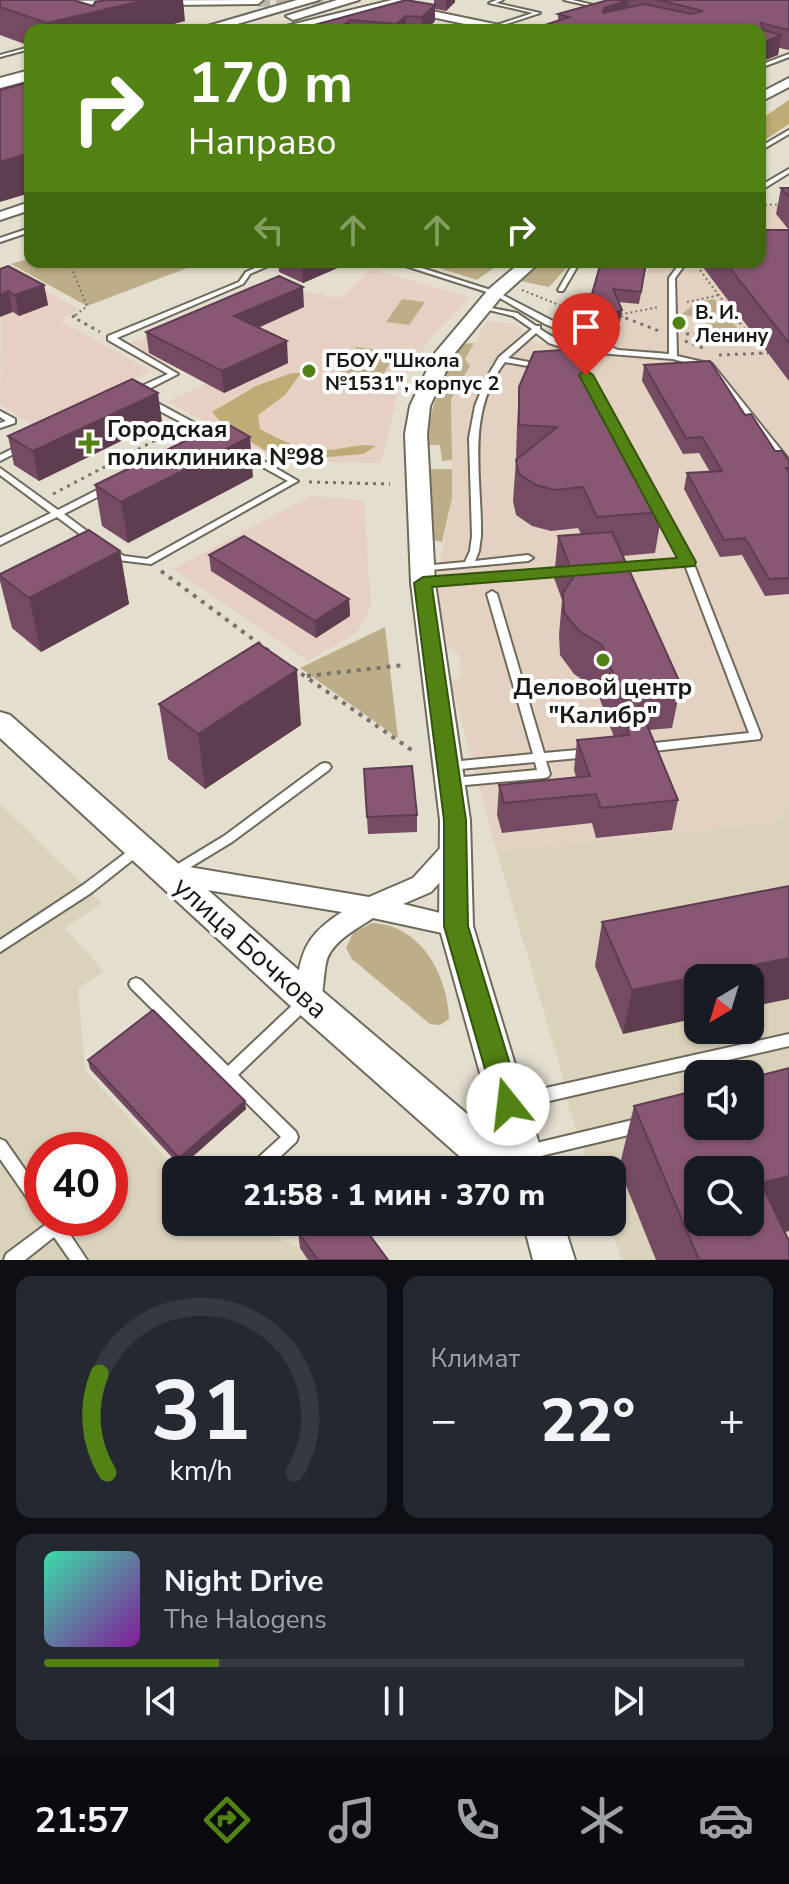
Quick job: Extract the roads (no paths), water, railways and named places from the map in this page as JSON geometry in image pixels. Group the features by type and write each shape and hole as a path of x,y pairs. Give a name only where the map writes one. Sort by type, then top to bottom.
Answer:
{"main road":[{"path":"244,24 312,0"},
{"path":"247,24 352,0"},
{"path":"0,83 24,77"},
{"path":"0,96 24,90"}],"street":[{"path":"575,24 647,0"},
{"path":"0,6 258,1"},
{"path":"302,24 396,2 478,24"},
{"path":"0,6 182,7 232,24"},
{"path":"766,94 789,82"},
{"path":"2,214 24,209"},
{"path":"517,1156 508,1104 456,926 455,820 422,576 416,464 420,406 445,353 525,268"},
{"name":"улица Бочкова","path":"0,722 308,1000 508,1156"},
{"path":"308,1000 314,954 335,930 370,907 422,885 453,851"},
{"path":"170,874 370,907 456,926"},
{"path":"547,1236 554,1260"}],"lane":[{"path":"501,0 491,3 538,13 513,24"},
{"path":"566,0 629,14"},
{"path":"55,12 74,7"},
{"path":"775,49 789,54"},
{"path":"0,56 24,50"},
{"path":"766,64 789,54"},
{"path":"766,145 789,132"},
{"path":"766,185 789,171"},
{"path":"0,240 24,232"},
{"path":"121,400 174,374 111,338 241,283 248,273 260,268"},
{"path":"414,268 499,296 560,328 625,354"},
{"path":"561,290 574,268"},
{"path":"673,357 672,278 680,268"},
{"path":"499,296 515,314 552,341 573,349 673,357 715,369 789,466"},
{"path":"470,562 477,548 472,464 474,425 483,397 502,359 537,328"},
{"path":"502,359 544,367"},
{"path":"133,394 222,441"},
{"path":"0,413 12,421 0,426"},
{"path":"196,442 211,434"},
{"path":"0,458 27,445"},
{"path":"0,471 56,515 121,558 148,562 294,481 234,447"},
{"path":"0,542 112,485"},
{"path":"633,749 756,736 688,562 651,495"},
{"path":"422,576 470,562 528,558"},
{"path":"598,569 688,562"},
{"path":"422,576 583,570"},
{"path":"449,774 544,774 492,594"},
{"path":"449,774 602,752"},
{"path":"170,874 228,839 325,767"},
{"path":"0,947 87,889 141,847"},
{"path":"136,984 291,1137 270,1156"},
{"path":"228,1075 308,1000"},
{"path":"508,1104 789,1040"},
{"path":"544,1156 658,1121"},
{"path":"0,1146 24,1181"},
{"path":"12,1260 38,1236"},
{"path":"63,1236 79,1260"}],"tunnel":[{"path":"258,1 330,0"}],"place":[{"name":"В. И. Ленину","path":"679,323"},
{"name":"ГБОУ \"Школа №1531\", корпус 2","path":"309,371"},
{"name":"Городская поликлиника №98","path":"89,443"},
{"name":"Деловой центр \"Калибр\"","path":"603,660"}]}
